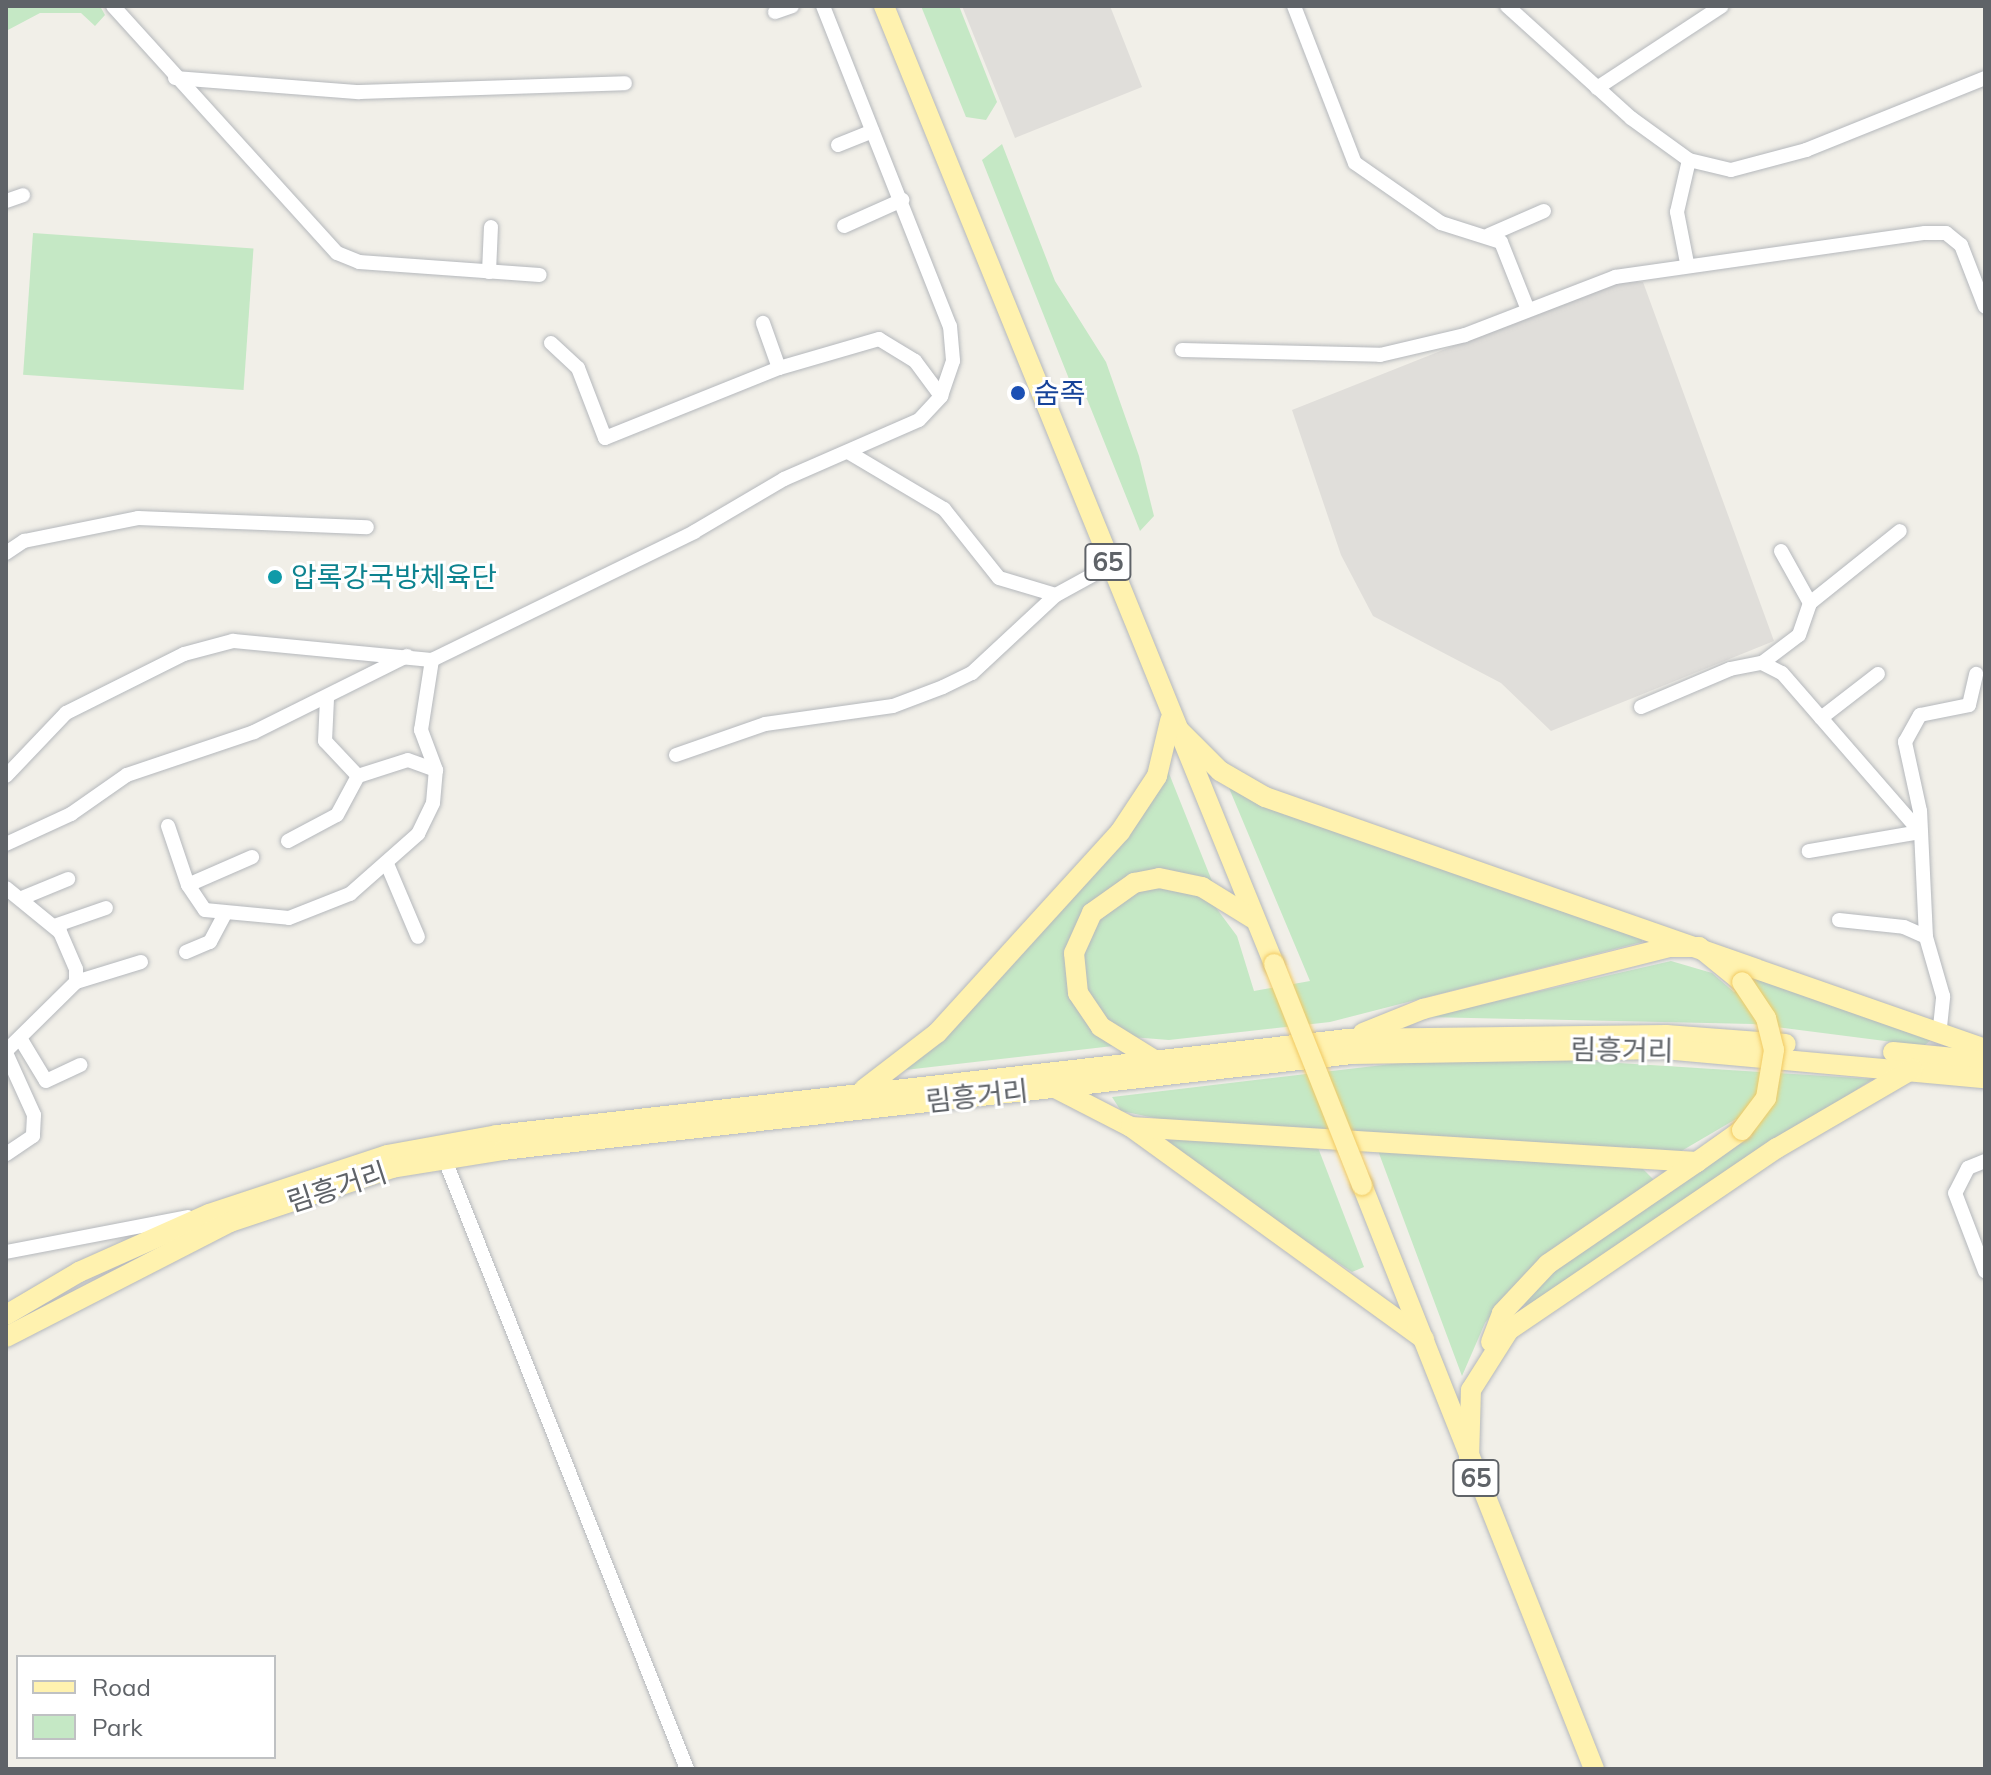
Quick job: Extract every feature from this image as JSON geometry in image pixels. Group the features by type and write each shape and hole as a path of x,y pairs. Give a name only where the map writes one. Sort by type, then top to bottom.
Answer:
{"main road":[{"name":"65","path":"884,6 1170,721 1274,964 1427,1341 1469,1460 1594,1769"},
{"path":"1170,721 1220,771 1265,797 1940,1027 1985,1049"},
{"path":"858,1092 937,1033 1120,832 1157,776 1170,721"},
{"path":"1156,1061 1101,1027 1078,993 1074,953 1092,913 1134,883 1159,878 1202,887 1253,920"},
{"path":"1348,1039 1423,1009 1669,947 1699,947 1742,982 1766,1018 1774,1050 1766,1098 1742,1130 1519,1291 1484,1361 1467,1415 1469,1460"},
{"name":"림흥거리","path":"6,1315 209,1214 403,1152 858,1092 1348,1039 1666,1035 1985,1061"},
{"name":"림흥거리","path":"6,1337 230,1222 392,1168 445,1160 1352,1054 1485,1049 1664,1049 1917,1067 1985,1078"},
{"path":"1484,1361 1536,1309 1777,1148 1917,1067"},
{"path":"1055,1088 1131,1127 1427,1341"},
{"path":"1131,1127 1697,1162"}],"street":[{"path":"113,6 175,78 337,253 359,262 540,275"},
{"path":"775,12 792,6"},
{"path":"6,774 66,713 184,654 233,641 432,660 848,452 919,420 941,396 954,347 902,200 823,6"},
{"path":"1294,6 1355,163 1441,223 1489,235 1507,251 1528,310"},
{"path":"1507,6 1597,88 1689,160 1731,170 1767,164 1985,78"},
{"path":"1597,88 1722,6"},
{"path":"175,78 359,92 625,83"},
{"path":"838,145 872,131"},
{"path":"1687,263 1677,212 1689,160"},
{"path":"6,201 23,195"},
{"path":"844,226 902,200"},
{"path":"1489,235 1544,211"},
{"path":"489,272 491,227"},
{"path":"1182,350 1380,355 1528,310 1615,277 1687,263 1946,233 1969,255 1985,307"},
{"path":"763,323 779,368"},
{"path":"551,343 578,368 605,438 779,368 879,339 915,361 941,396"},
{"path":"848,452 944,509 999,578 1056,595"},
{"path":"6,553 24,541 138,518 367,527"},
{"path":"1641,707 1762,663 1799,635 1810,603 1900,531"},
{"path":"1781,551 1810,603"},
{"path":"676,755 765,724 893,706 943,687 972,673 1056,595 1109,566"},
{"path":"6,844 71,814 127,775 327,699 407,656"},
{"path":"168,826 188,885 205,910 289,918 322,909 387,864 418,834 433,803 436,770 421,730 432,660"},
{"path":"1762,663 1782,673 1920,832"},
{"path":"1821,718 1878,674"},
{"path":"1940,1027 1943,996 1926,937 1920,832 1907,731 1920,715 1969,705 1976,674"},
{"path":"327,699 325,741 358,776"},
{"path":"288,841 337,815 358,776 408,760 436,770"},
{"path":"1809,851 1920,832"},
{"path":"188,885 252,857"},
{"path":"387,864 418,937"},
{"path":"22,898 68,879"},
{"path":"6,889 22,898 54,926 76,982"},
{"path":"54,926 106,908"},
{"path":"186,952 210,942 225,914"},
{"path":"1839,920 1904,927 1926,937"},
{"path":"6,1154 33,1136 34,1115 6,1052 76,982 141,962"},
{"path":"20,1038 46,1081 80,1065"},
{"path":"445,1160 687,1769"},
{"path":"1985,1161 1968,1168 1955,1193 1985,1271"},
{"path":"6,1252 209,1214"}],"shaded area":[{"path":"962,6 1110,6 1142,87 1015,138"},
{"path":"1619,280 1643,282 1774,641 1551,731 1501,683 1373,616 1341,555 1292,410"}],"green space":[{"path":"6,6 100,6 105,15 95,26 81,13 40,13 6,31"},
{"path":"921,6 959,6 997,102 986,120 966,117"},
{"path":"1002,144 1055,281 1106,362 1139,456 1154,516 1140,531 1087,399 1073,389 982,160"},
{"path":"33,233 253,248 244,390 23,375"},
{"path":"1166,766 1214,886 1121,880 1083,912 1068,960 1113,1046 905,1070 940,1038"},
{"path":"1229,788 1642,938 1642,942 1330,1022 1169,1040 1131,1037 1108,1022 1084,986 1082,960 1095,919 1130,891 1173,884 1211,901 1237,936 1254,991 1310,981"},
{"path":"1671,961 1712,973 1734,992 1752,978 1933,1038 1924,1046 1753,1024 1427,1017"},
{"path":"1572,1060 1873,1079 1527,1306 1520,1303 1566,1259 1752,1136 1736,1119 1678,1153 1184,1124 1121,1111 1112,1097 1400,1063"},
{"path":"1167,1137 1317,1145 1364,1267 1352,1272 1171,1151"},
{"path":"1377,1148 1641,1167 1654,1180 1524,1275 1485,1323 1462,1376"}],"place":[{"name":"숨족","path":"1018,393"},
{"name":"압록강국방체육단","path":"275,577"}]}
